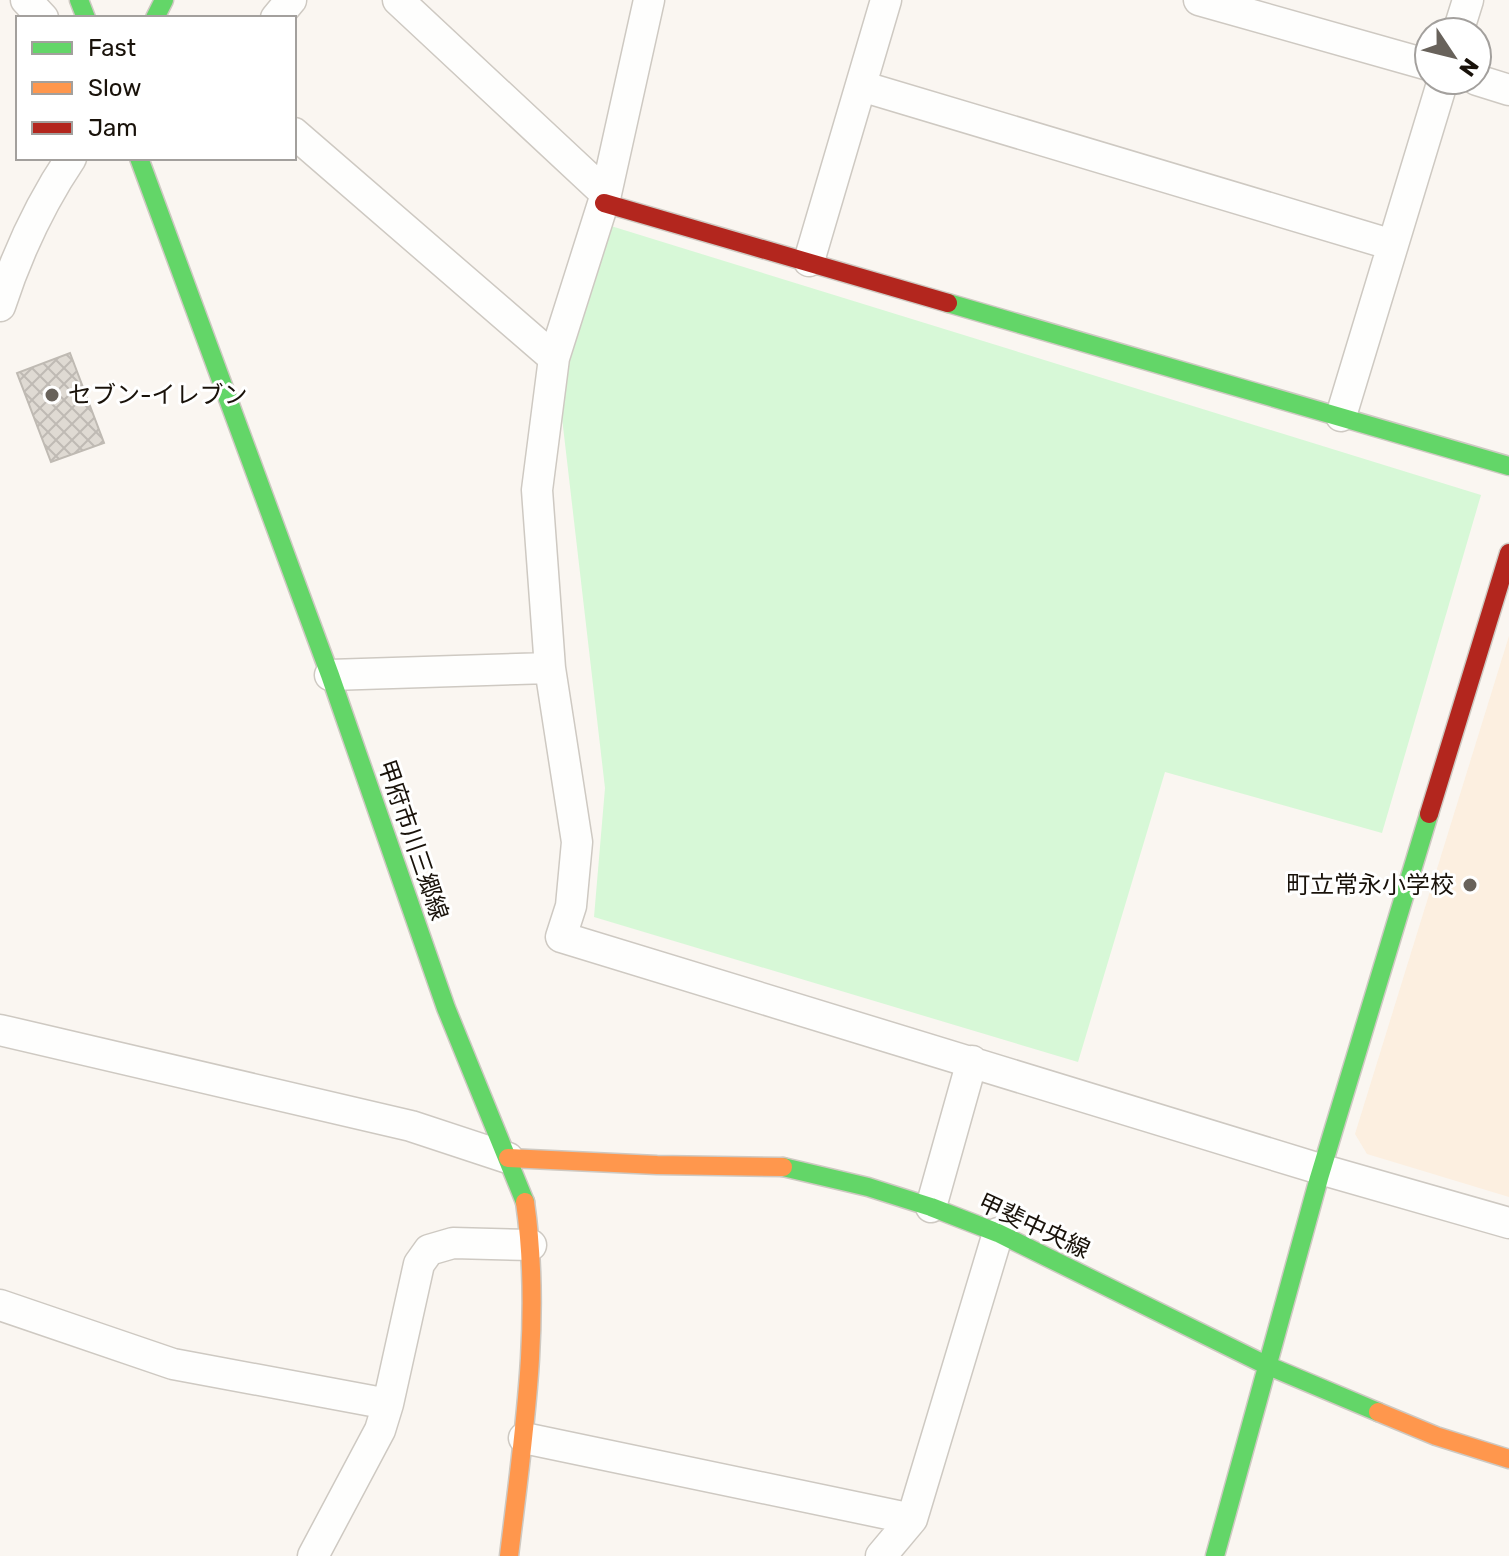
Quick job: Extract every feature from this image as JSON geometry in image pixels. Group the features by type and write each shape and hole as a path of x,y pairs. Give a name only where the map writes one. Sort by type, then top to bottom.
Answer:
{"main road":[{"name":"甲府市川三郷線","path":"140,160 330,675 446,1008 524,1196 531,1245 530,1386 509,1556"},
{"path":"605,198 809,261 1509,466"},
{"path":"1215,1556 1264,1364 1320,1169 1509,553"},
{"name":"甲斐中央線","path":"508,1158 657,1165 780,1166 868,1187 998,1233 1264,1364 1436,1436 1509,1459"}],"street":[{"path":"26,0 41,16"},
{"path":"278,16 291,0"},
{"path":"398,0 605,198"},
{"path":"649,0 605,198 554,358 537,490 550,668 577,842 571,906 561,937 1320,1169 1509,1223"},
{"path":"809,261 886,0"},
{"path":"1199,0 1413,60"},
{"path":"861,86 1393,245"},
{"path":"1341,416 1438,96"},
{"path":"296,135 554,358"},
{"path":"0,306 15,262 55,182 70,160"},
{"path":"330,675 550,668"},
{"path":"0,1030 411,1126 508,1158"},
{"path":"931,1207 972,1061"},
{"path":"881,1556 912,1519 998,1233"},
{"path":"313,1556 380,1430 419,1264 429,1250 453,1243 531,1245"},
{"path":"0,1305 173,1364 388,1404"},
{"path":"524,1438 912,1519"}],"shaded area":[{"name":"町立常永小学校","path":"1509,636 1509,1197 1367,1154 1355,1134"}],"green space":[{"path":"611,226 1481,495 1382,833 1165,772 1078,1062 594,917 605,788 559,392"}],"building":[{"path":"70,353 104,443 51,462 17,373"}],"traffic: fast":[{"path":"79,0 85,16"},
{"path":"156,16 164,0"},
{"path":"140,160 330,675 446,1008 525,1202"},
{"path":"948,303 1509,466"},
{"path":"1215,1556 1319,1178 1429,814"},
{"path":"783,1167 868,1187 998,1233 1264,1364 1378,1412"}],"traffic: slow":[{"path":"508,1158 783,1167"},
{"path":"509,1556 525,1424 531,1335 530,1246 525,1202"},
{"path":"1378,1412 1436,1436 1509,1459"}],"traffic: jam":[{"path":"604,203 948,303"},
{"path":"1429,814 1509,553"}],"place":[{"name":"セブン-イレブン","path":"52,395"},
{"name":"町立常永小学校","path":"1470,885"}]}
